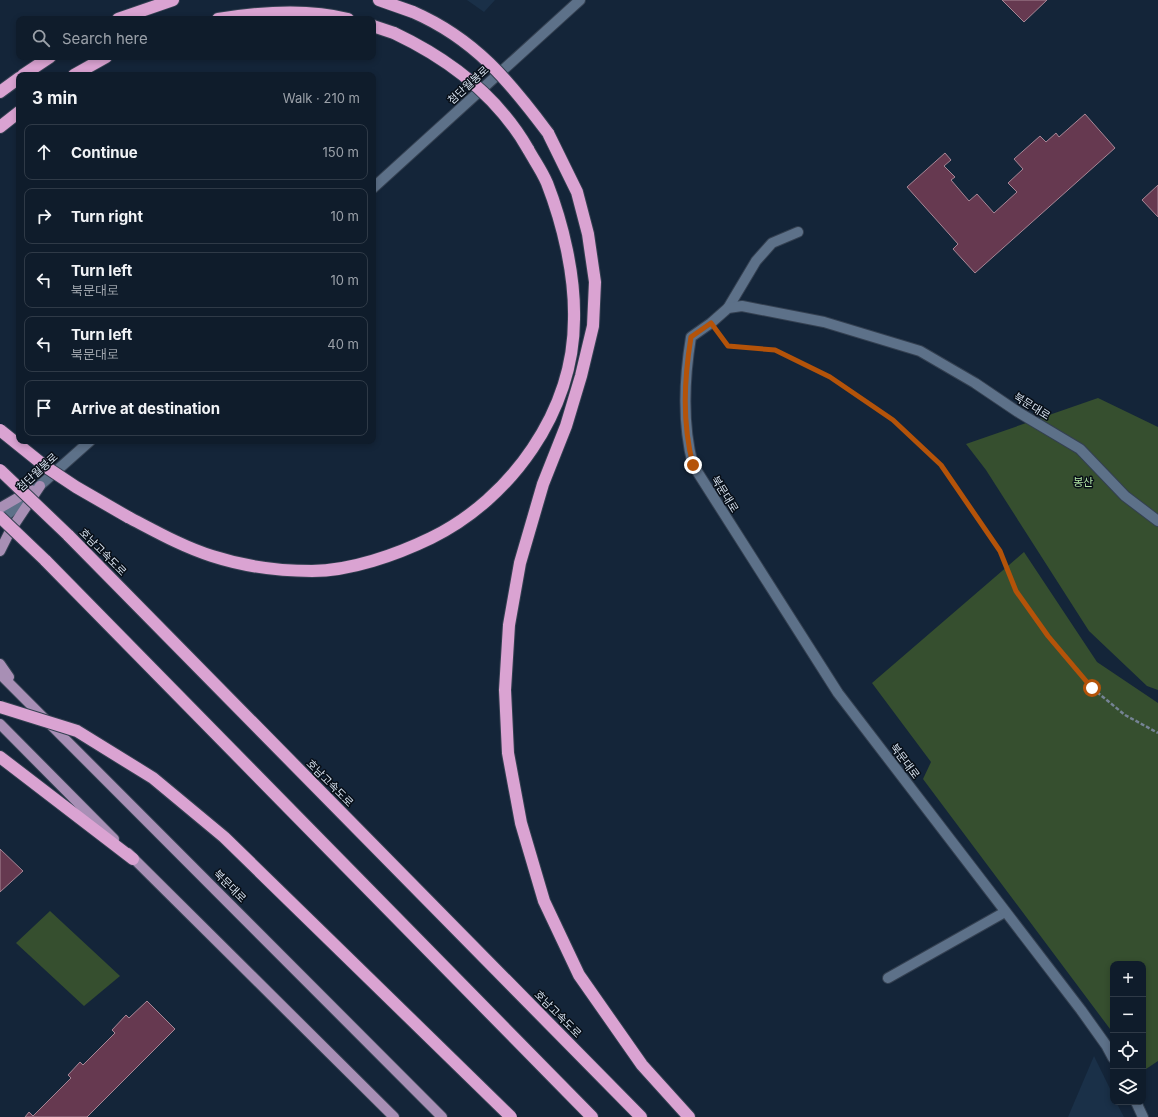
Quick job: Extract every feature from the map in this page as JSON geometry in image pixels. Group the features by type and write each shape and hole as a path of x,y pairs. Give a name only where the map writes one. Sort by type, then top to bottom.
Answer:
{"highway":[{"path":"127,16 173,0"},
{"path":"379,0 434,21 468,43 520,94 548,133 577,192 588,234 595,282 593,326 582,376 566,426 543,484 520,563 509,625 505,690 508,753 521,823 544,901 579,975 642,1065 689,1117"},
{"path":"236,16 284,12 321,16"},
{"path":"17,444 46,467 76,487 128,517 181,544 212,556 268,568 313,571 355,565 408,550 454,527 492,497 525,460 547,424 563,387 570,356 574,320 572,276 561,230 546,182 528,149 505,114 467,76 418,44 376,27"},
{"path":"28,72 46,60"},
{"path":"79,72 101,60"},
{"path":"0,92 16,80"},
{"path":"0,127 16,114"},
{"path":"0,430 16,443"},
{"name":"호남고속도로","path":"0,470 68,535 641,1117"},
{"path":"0,517 45,560 592,1117"},
{"path":"0,707 77,731 154,778 224,837 511,1117"},
{"path":"0,757 133,859"}],"main road":[{"path":"0,508 40,486"},
{"path":"0,550 10,531 40,486"},
{"path":"0,664 26,700"},
{"name":"북문대로","path":"0,674 442,1117"},
{"path":"0,724 133,859 394,1117"}],"street":[{"name":"첨단월봉로","path":"376,185 580,0"},
{"path":"728,308 756,261 772,242 798,232"},
{"name":"북문대로","path":"1110,1052 1081,1010 838,693 693,465 687,441 685,418 687,362 691,337 711,323 728,308 742,306 824,322 920,351 976,383 1018,412 1080,449 1125,496 1158,521"},
{"name":"첨단월봉로","path":"0,521 87,444"},
{"path":"888,978 1005,912"},
{"path":"1137,1105 1143,1117"}],"path":[{"path":"711,323 728,346 775,350 830,377 893,420 941,465 1000,551 1016,591 1048,636 1092,688 1125,715 1158,733"}],"shaded area":[{"path":"467,0 495,0 484,12"},
{"path":"1094,1056 1110,1089 1110,1105 1118,1105 1124,1117 1068,1117"}],"green space":[{"name":"봉산","path":"1098,398 1158,427 1158,690 1147,686 1089,631 986,470 966,444"},
{"path":"1024,552 1097,662 1158,703 1158,1061 1146,1069 1146,961 1110,961 1110,1029 923,779 931,762 872,683"},
{"path":"50,911 120,976 84,1006 16,943"}],"building":[{"path":"1002,0 1047,0 1024,22"},
{"path":"1085,114 1115,148 975,273 953,249 958,244 907,187 945,153 951,160 944,166 955,177 951,180 969,201 977,194 994,213 1017,192 1008,183 1023,169 1014,159 1040,136 1046,142 1056,133 1059,137"},
{"path":"1158,185 1158,217 1142,200"},
{"path":"0,849 23,871 0,892"},
{"path":"147,1001 175,1029 87,1117 25,1117 29,1112 33,1116 71,1078 68,1075 80,1062 83,1065 115,1033 112,1030 126,1015 129,1018"}],"route":[{"path":"693,465 687,441 685,418 687,362 691,337 711,323 728,346 775,350 830,377 893,420 941,465 1000,551 1016,591 1048,636 1092,688"}]}
